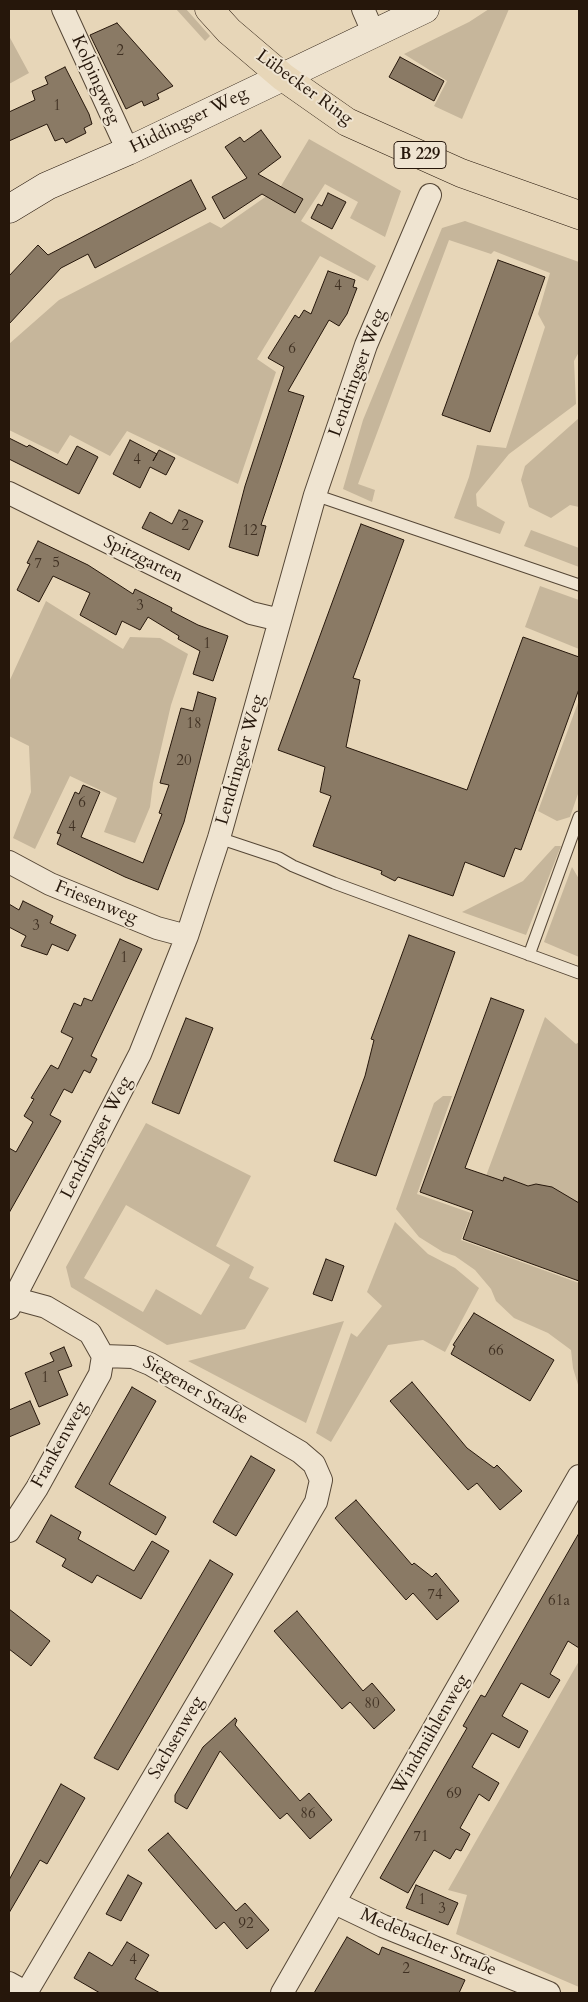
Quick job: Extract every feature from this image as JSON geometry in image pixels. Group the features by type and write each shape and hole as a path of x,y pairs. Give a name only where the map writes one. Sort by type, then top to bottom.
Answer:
{"main road":[{"name":"Lübecker Ring","path":"209,9 229,31 283,77 347,122 461,173 579,215"},
{"name":"Hiddingser Weg","path":"9,209 47,186 128,151 283,77 368,20 425,9"}],"street":[{"name":"Kolpingweg","path":"63,9 128,151"},
{"name":"Lendringser Weg","path":"10,1301 140,1054 187,936 219,838 315,495 366,344 430,195"},
{"name":"Spitzgarten","path":"9,493 251,613 280,620"},
{"name":"Friesenweg","path":"9,862 50,884 157,928 187,936"},
{"path":"10,1301 46,1307 90,1333 103,1356"},
{"name":"Siegener Straße","path":"103,1356 132,1357 150,1364 300,1452 314,1464 322,1480"},
{"name":"Frankenweg","path":"9,1531 37,1488 100,1374 103,1356"},
{"name":"Windmühlenweg","path":"282,1993 336,1903 579,1476"},
{"name":"Sachsenweg","path":"21,1989 316,1502 322,1480"},
{"name":"Medebacher Straße","path":"336,1903 383,1926 549,1993"}],"lane":[{"path":"315,495 579,586"},
{"path":"529,955 579,817"},
{"path":"219,838 280,858 293,866 334,883 579,973"}],"shaded area":[{"path":"176,9 186,9 210,36 205,41"},
{"path":"489,9 509,9 462,119 434,106 447,81 404,54 469,22"},
{"path":"9,36 29,73 9,84"},
{"path":"309,139 401,191 385,237 350,218 358,202 325,184 301,221 376,266 368,281 320,256 257,359 276,372 238,484 127,431 110,456 70,435 58,454 9,430 9,344 59,300 210,222 221,228 281,186"},
{"path":"465,221 579,262 579,352 574,361 576,404 509,454 476,494 477,506 505,522 500,534 454,518 469,477 477,445 506,448 545,327 538,314 550,273 494,251 491,254 449,240 358,484 375,490 372,502 343,489 363,420 442,228"},
{"path":"579,418 579,507 570,505 551,518 529,507 521,480 525,466"},
{"path":"531,530 579,548 579,567 524,546"},
{"path":"540,586 579,600 579,649 525,627"},
{"path":"46,601 123,649 130,637 160,638 188,654 171,705 153,783 150,807 135,843 104,832 117,798 70,776 35,849 13,838 31,792 29,746 9,736 9,682"},
{"path":"579,700 579,791 570,817 557,821 538,811"},
{"path":"555,846 561,846 526,935 462,912 523,881"},
{"path":"572,867 579,879 579,957 544,942"},
{"path":"545,1017 576,1044 579,1042 579,1209 536,1184 520,1187 517,1186 519,1182 505,1177 503,1181 486,1176"},
{"path":"443,1096 452,1096 417,1194 471,1213 461,1240 579,1283 579,1388 573,1368 571,1350 548,1333 514,1318 496,1301 491,1289 475,1270 455,1256 443,1252 419,1237 396,1209 434,1103"},
{"path":"146,1123 251,1176 216,1246 254,1267 249,1278 269,1288 245,1329 167,1345 71,1287 66,1267","holes":["126,1205 230,1265 201,1315 156,1289 143,1312 84,1278"]},
{"path":"395,1222 428,1254 455,1268 479,1288 445,1352 423,1340 388,1345 331,1442 316,1433 351,1333 357,1337 382,1306 367,1292"},
{"path":"344,1321 306,1423 188,1361"},
{"path":"579,1661 579,1987 456,1934 467,1895 448,1890"}],"building":[{"path":"117,23 173,86 157,94 159,99 144,106 142,101 126,109 90,35"},
{"path":"400,57 444,81 434,101 389,77"},
{"path":"65,67 89,114 92,124 84,128 86,133 66,143 63,138 55,141 47,124 9,141 9,112 35,100 32,91 48,84 45,77"},
{"path":"261,130 281,157 258,174 303,199 295,213 262,194 224,219 212,197 247,178 225,147 240,137 244,142"},
{"path":"191,180 206,209 95,268 88,254 61,268 9,324 9,276 38,245 48,255"},
{"path":"328,193 346,202 332,229 311,218 318,204 322,206"},
{"path":"498,260 545,277 490,432 442,415"},
{"path":"328,271 355,280 353,287 357,288 347,314 339,326 329,320 288,391 304,396 261,525 266,526 258,556 229,547 245,486 284,367 268,358 295,315 299,318 304,310 311,314"},
{"path":"9,438 27,447 29,445 67,465 77,446 98,457 79,494 9,459"},
{"path":"130,440 157,454 159,450 175,458 166,475 150,467 140,488 113,474"},
{"path":"179,510 203,521 189,550 142,528 150,512 172,524"},
{"path":"361,524 404,540 353,678 360,680 346,747 467,790 523,637 579,657 579,689 521,850 515,848 504,877 465,862 453,896 398,877 395,881 381,874 382,871 313,846 331,796 320,792 325,767 278,750"},
{"path":"38,541 88,565 133,594 135,589 172,608 171,611 198,625 228,636 213,681 193,674 200,651 178,639 179,636 148,617 140,630 122,621 116,635 80,615 90,593 53,576 39,602 17,590 30,564 27,563"},
{"path":"198,692 216,698 184,822 158,890 125,877 57,844 61,834 57,833 75,792 79,794 83,785 100,792 81,837 143,863 162,814 159,813 169,785 160,783 181,708 193,711"},
{"path":"23,901 53,916 50,923 76,935 68,951 52,944 47,955 21,946 26,936 9,927 9,904 19,910"},
{"path":"409,935 455,952 376,1176 334,1161 365,1076 374,1040 371,1039"},
{"path":"120,939 142,949 91,1056 97,1059 90,1073 84,1070 72,1093 64,1089 50,1115 61,1121 9,1213 9,1148 16,1152 33,1122 24,1116 34,1099 31,1098 51,1065 58,1069 73,1038 61,1032 74,1003 81,1006 84,998 92,1001"},
{"path":"491,998 524,1010 465,1168 503,1181 504,1177 528,1186 536,1184 552,1187 579,1203 579,1281 463,1239 473,1211 420,1192"},
{"path":"186,1018 213,1028 179,1114 152,1103"},
{"path":"326,1259 344,1266 332,1301 313,1294"},
{"path":"474,1313 554,1360 530,1401 451,1354 455,1346 453,1345"},
{"path":"64,1347 72,1366 58,1371 68,1395 39,1407 25,1373 54,1361 50,1353"},
{"path":"412,1382 467,1448 494,1468 497,1465 522,1491 500,1510 477,1483 468,1490 390,1401"},
{"path":"132,1387 156,1401 109,1484 166,1517 156,1535 75,1487"},
{"path":"30,1401 40,1424 9,1437 9,1410"},
{"path":"251,1456 275,1470 236,1536 213,1522"},
{"path":"356,1500 412,1565 414,1563 432,1577 436,1573 459,1601 437,1620 413,1593 406,1600 335,1518"},
{"path":"51,1515 81,1532 78,1539 134,1571 152,1541 169,1551 141,1599 97,1575 92,1583 62,1566 66,1559 36,1542"},
{"path":"579,1533 579,1648 568,1641 550,1674 560,1680 549,1698 521,1683 502,1716 528,1731 519,1748 492,1733 472,1767 499,1783 489,1801 479,1794 460,1828 470,1834 461,1851 456,1849 450,1859 434,1850 408,1893 380,1878 467,1728 463,1726 481,1695 485,1697"},
{"path":"210,1560 233,1574 118,1770 94,1758"},
{"path":"9,1609 50,1641 31,1666 9,1649"},
{"path":"297,1611 363,1691 372,1683 395,1710 374,1729 350,1702 342,1709 274,1631"},
{"path":"235,1718 237,1720 235,1725 300,1801 309,1793 332,1820 310,1839 287,1813 280,1819 220,1751 187,1809 175,1802 175,1795 203,1747"},
{"path":"61,1784 85,1798 47,1864 40,1860 9,1913 9,1880"},
{"path":"168,1833 236,1911 245,1903 269,1930 247,1949 224,1922 216,1929 148,1850"},
{"path":"128,1875 142,1883 121,1921 106,1914"},
{"path":"416,1885 458,1903 448,1925 406,1908"},
{"path":"347,1937 379,1955 382,1947 465,1980 459,1993 314,1993"},
{"path":"127,1942 149,1955 135,1979 160,1993 100,1993 74,1978 89,1952 112,1966"}]}
